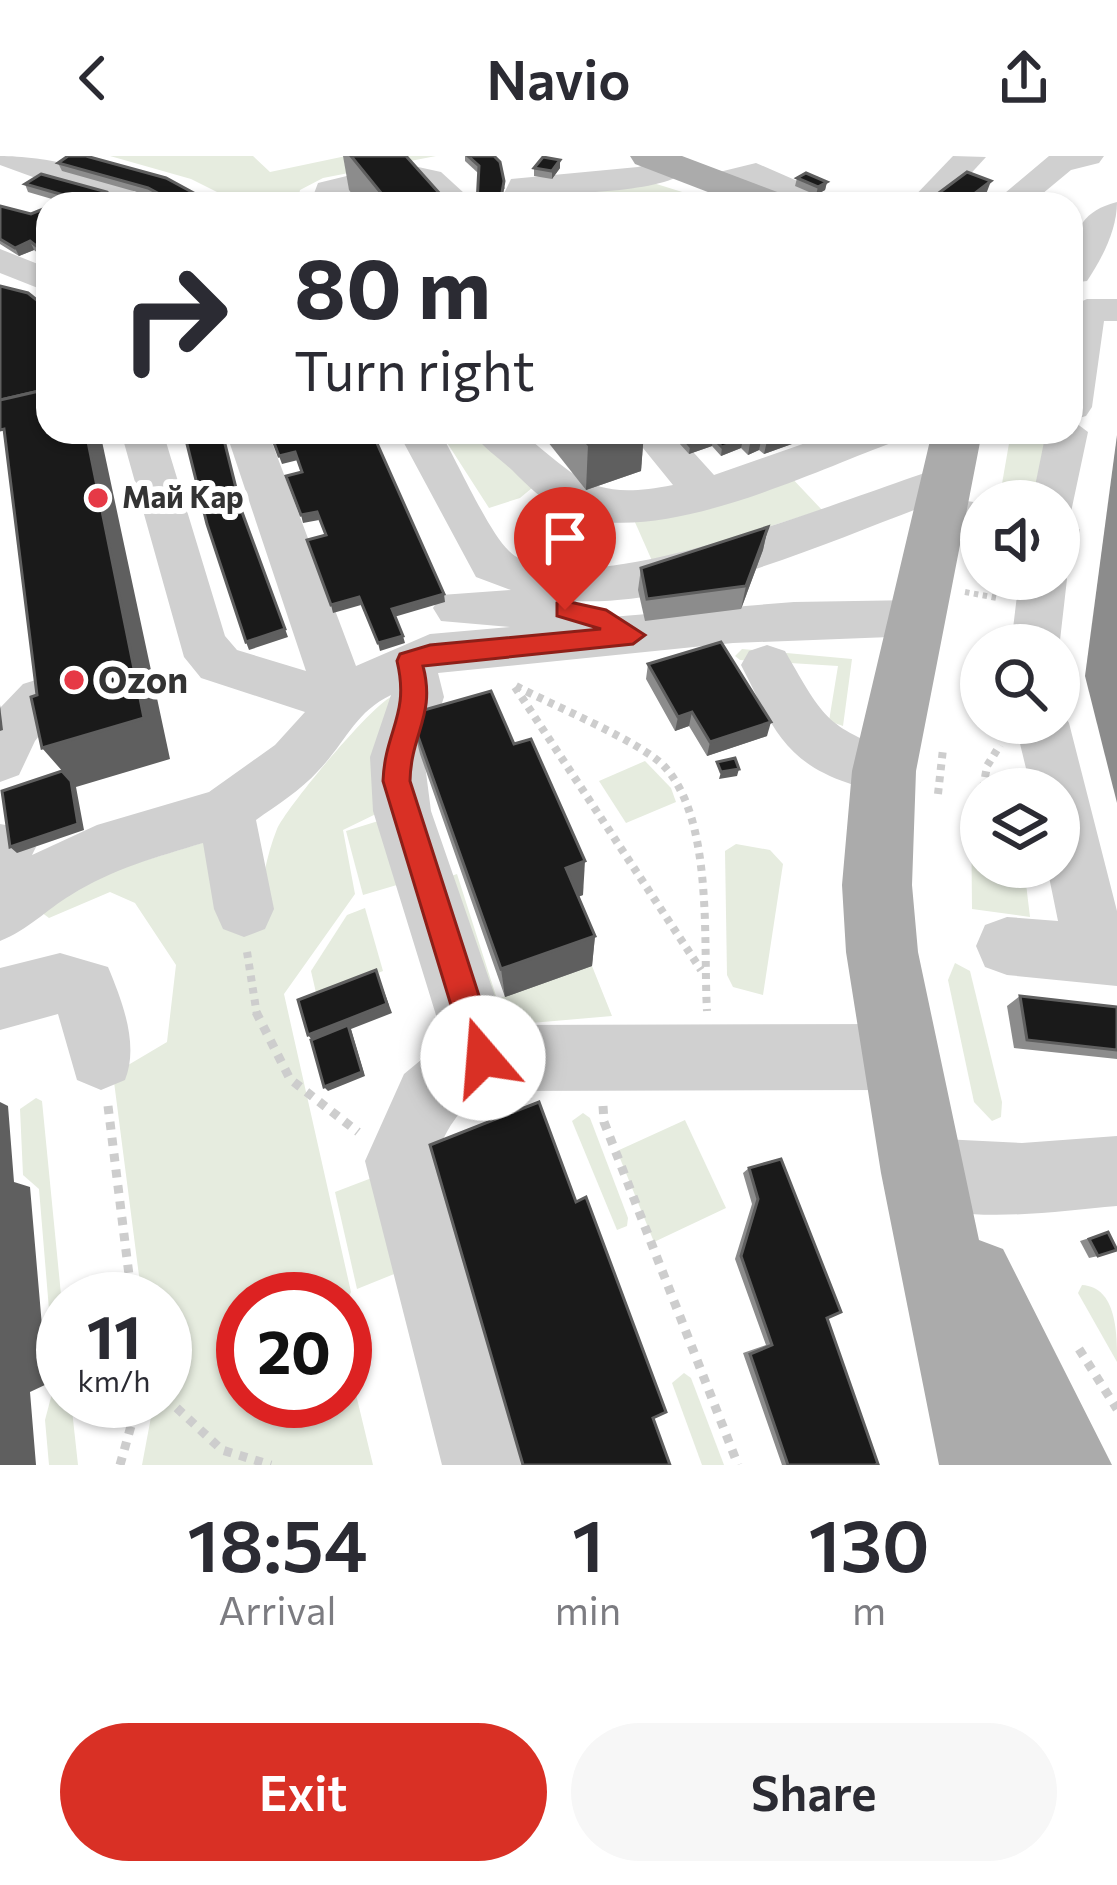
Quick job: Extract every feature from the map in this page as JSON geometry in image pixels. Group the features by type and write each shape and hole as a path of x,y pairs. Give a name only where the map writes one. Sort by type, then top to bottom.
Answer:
{"main road":[{"path":"662,161 751,186"},
{"path":"957,486 916,618 884,771 877,885 924,1179 987,1465"},
{"path":"924,1179 1064,1465"}],"street":[{"path":"5,156 42,174 113,192"},
{"path":"936,192 970,157"},
{"path":"1025,192 1070,158"},
{"path":"513,184 641,178 662,161"},
{"path":"330,192 410,170 434,177 448,192"},
{"path":"751,186 787,171 822,179 842,192"},
{"path":"0,173 42,174"},
{"path":"0,188 42,174"},
{"path":"1083,194 1117,181"},
{"path":"1083,252 1099,221 1117,212"},
{"path":"0,260 36,276"},
{"path":"1083,279 1113,301"},
{"path":"1083,334 1087,310 1113,301"},
{"path":"145,444 202,643 219,664 339,699"},
{"path":"251,444 339,699"},
{"path":"425,444 480,548 512,578 572,586 642,579 860,482"},
{"path":"507,444 565,493 617,511 704,492 860,482 957,486"},
{"path":"662,444 704,492"},
{"path":"1059,480 1065,444"},
{"path":"798,606 809,563 860,482"},
{"path":"0,913 48,878 97,851 226,811 294,761 330,722 339,699 429,640 584,611 633,635"},
{"path":"429,640 553,642 824,620 916,618"},
{"path":"429,640 397,757 396,781 483,1058"},
{"path":"767,665 805,732 828,756 884,771"},
{"path":"26,761 14,728 39,676"},
{"path":"226,811 244,909"},
{"path":"1007,946 1106,955 1080,863"},
{"path":"0,998 75,983 91,1000 101,1057"},
{"path":"483,1465 400,1161 409,1131 435,1090 483,1058 901,1057"},
{"path":"924,1179 1022,1179 1117,1171"}],"path":[{"path":"429,640 471,686 514,685 662,763 677,779 696,843 712,1060"},
{"path":"514,685 704,974"},
{"path":"244,909 250,995 262,1040 290,1086 326,1113 390,1146 400,1161"},
{"path":"101,1057 128,1272"},
{"path":"604,1122 738,1465"},
{"path":"192,1422 222,1450 271,1465"},
{"path":"120,1465 130,1428"}],"shaded area":[{"path":"110,156 253,156 270,172 346,156 436,156 323,178 300,192 217,192 191,179"},
{"path":"650,182 682,192 556,192"},
{"path":"448,444 488,444 538,483 520,498 489,508"},
{"path":"1009,444 1051,444 1046,480 1003,480"},
{"path":"788,474 822,510 653,563 634,520"},
{"path":"742,649 852,659 843,726 829,721 838,666 740,660 735,656"},
{"path":"395,695 380,812 343,830 355,894 284,994 347,1272 216,1272 216,1428 364,1428 373,1465 142,1465 149,1428 192,1428 192,1272 139,1272 113,1074 167,1042 176,965 135,903 110,892 49,918 41,912 82,880 205,842 257,913 270,850 284,817 351,734"},
{"path":"645,761 671,788 676,802 626,823 599,781"},
{"path":"388,818 407,882 363,895 346,831"},
{"path":"736,844 770,850 783,864 763,995 733,987 727,975 725,851"},
{"path":"457,874 497,999 592,966 612,1016 486,1027 442,879"},
{"path":"972,888 1027,888 1030,917 972,909"},
{"path":"365,908 383,971 317,997 311,971 347,915"},
{"path":"955,963 970,971 1002,1102 1001,1117 992,1121 974,1102 948,980"},
{"path":"36,1098 42,1101 59,1272 46,1272 39,1189 23,1175 20,1109"},
{"path":"583,1113 590,1118 628,1218 627,1226 617,1230 572,1121"},
{"path":"685,1120 726,1208 654,1242 617,1151"},
{"path":"390,1171 414,1266 372,1283 372,1272 353,1272 335,1192"},
{"path":"1082,1285 1102,1294 1113,1314 1117,1362 1078,1293"},
{"path":"684,1373 691,1378 724,1465 702,1465 672,1383"},
{"path":"46,1428 74,1428 78,1465 49,1465"}],"building":[{"path":"68,156 86,156 166,178 192,192 156,192 58,163"},
{"path":"351,156 406,156 438,192 380,192"},
{"path":"468,156 494,156 500,162 502,192 478,192 479,166"},
{"path":"543,157 560,160 552,171 534,168"},
{"path":"967,172 991,181 977,192 940,192"},
{"path":"806,173 827,182 818,187 797,178"},
{"path":"41,174 107,192 53,192 25,184"},
{"path":"0,206 36,212 36,246 30,241 15,248 0,239"},
{"path":"0,286 36,299 36,392 0,400"},
{"path":"36,392 36,444 88,444 144,718 42,748 31,697 37,695 4,429 0,430 0,400"},
{"path":"187,444 225,444 242,512 285,629 246,642 207,524"},
{"path":"274,444 377,444 444,594 392,609 403,636 378,643 359,597 331,605 307,540 326,535 317,512 301,515 286,476 302,472 295,452 279,456"},
{"path":"598,513 601,527 539,533 537,518"},
{"path":"768,527 746,586 647,599 641,568"},
{"path":"721,642 771,722 710,742 692,712 678,717 648,664"},
{"path":"491,691 514,744 531,739 585,861 566,868 595,936 501,969 410,714"},
{"path":"735,758 739,769 721,772 717,762"},
{"path":"62,771 71,781 78,824 10,847 2,791"},
{"path":"376,970 387,1004 308,1035 298,1000"},
{"path":"1020,996 1117,1007 1117,1050 1027,1040"},
{"path":"348,1025 362,1072 324,1087 311,1040"},
{"path":"539,1102 576,1202 586,1197 666,1412 653,1418 670,1465 523,1465 430,1145"},
{"path":"781,1159 841,1312 827,1318 875,1465 788,1465 750,1354 772,1345 741,1256 758,1199 749,1168"},
{"path":"1108,1232 1117,1250 1098,1256 1089,1239"}],"place":[{"name":"Май Кар","path":"98,498"},
{"name":"Ozon","path":"74,680"}],"route":[{"path":"483,1058 411,842 396,781 397,757 418,697 409,661 430,654 633,635 584,611 565,610"}]}
